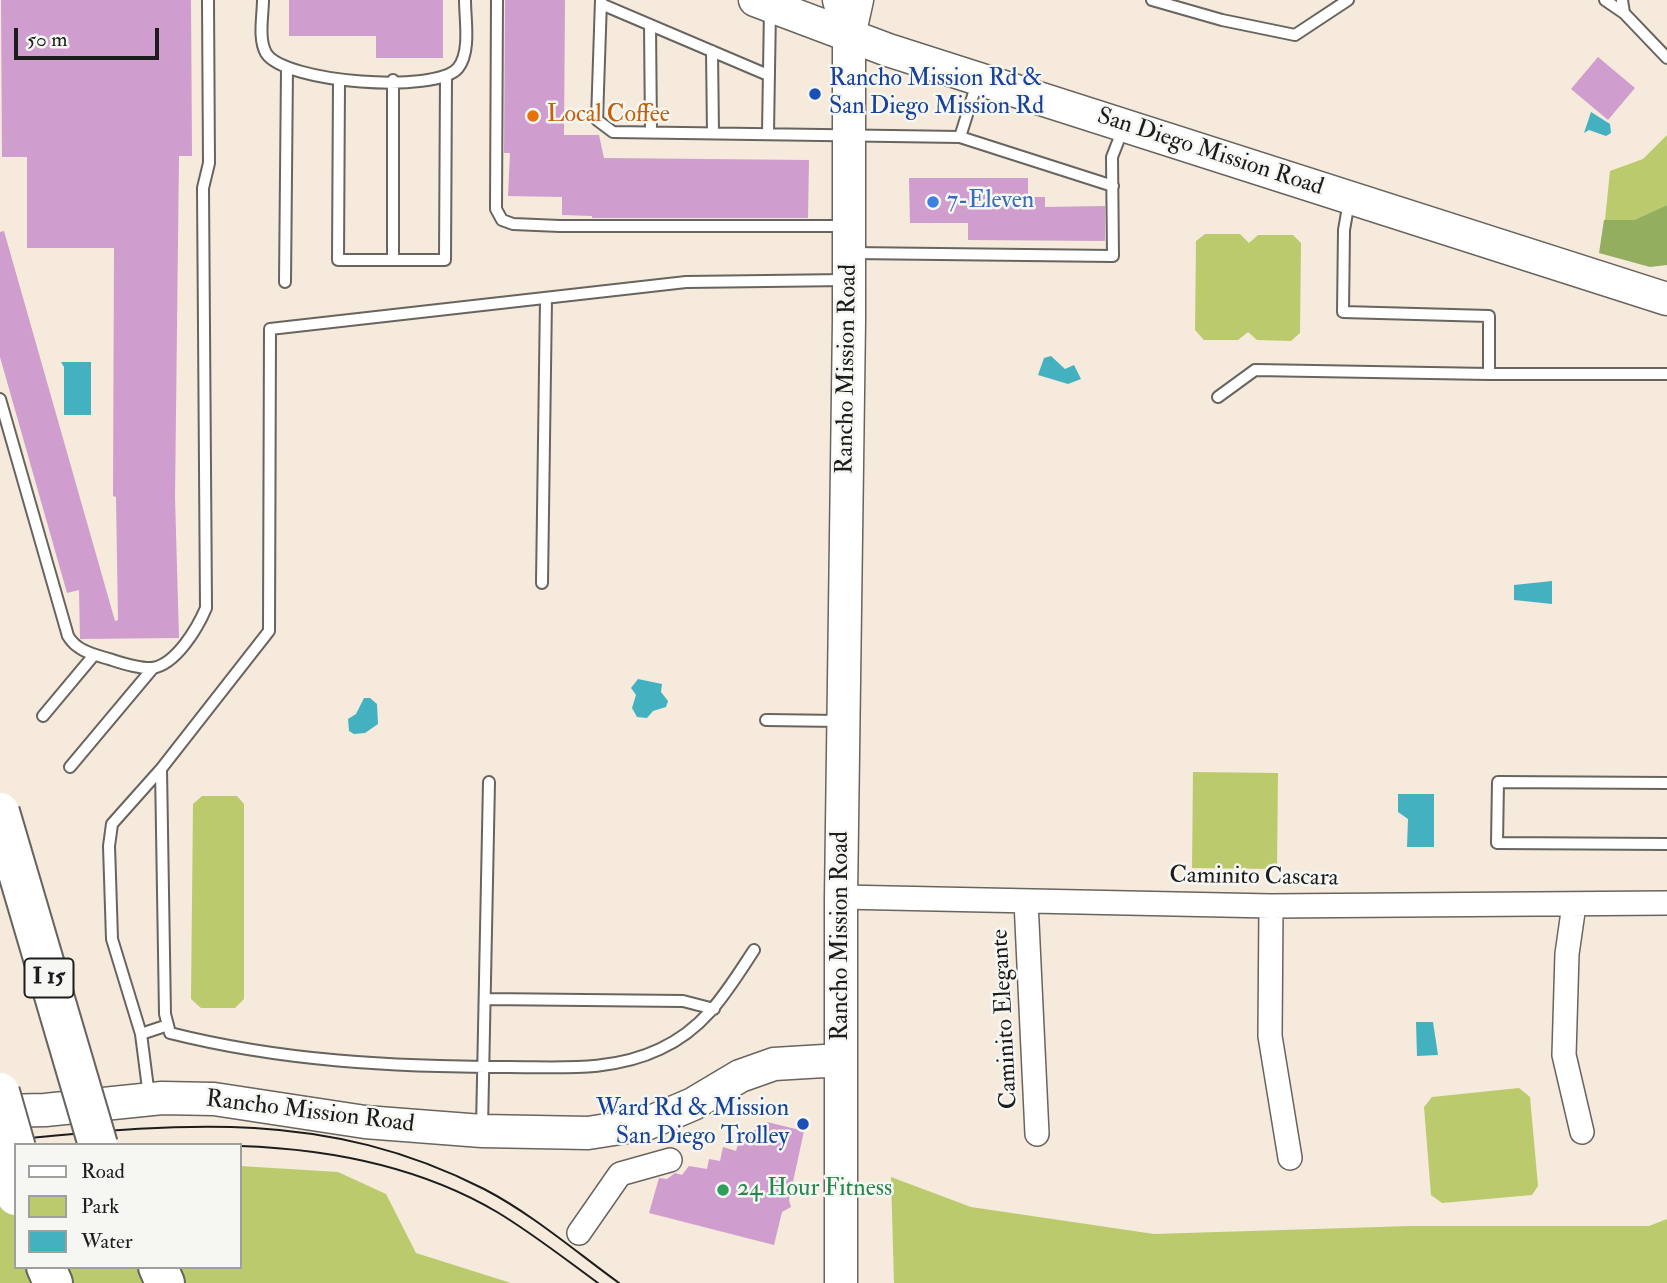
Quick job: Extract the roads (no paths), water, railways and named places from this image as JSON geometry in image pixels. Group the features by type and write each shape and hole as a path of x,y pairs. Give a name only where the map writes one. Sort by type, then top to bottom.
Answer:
{"highway":[{"name":"I 15","path":"0,812 97,1143"},
{"path":"0,1092 15,1143"},
{"path":"0,1159 14,1191"}],"main road":[{"name":"Rancho Mission Road","path":"839,0 849,36"},
{"name":"Rancho Mission Road","path":"0,1111 45,1111 149,1099 214,1099 365,1122 482,1131 588,1133 646,1124 693,1104 740,1076 774,1064 841,1060 849,36 857,0"},
{"name":"San Diego Mission Road","path":"763,3 849,36 978,79 1667,299"},
{"path":"841,1060 841,1283"}],"street":[{"name":"Caminito Cascara","path":"841,897 1271,906 1667,903"},
{"name":"Caminito Elegante","path":"1026,901 1037,1134"},
{"path":"1574,905 1567,954 1564,1055 1582,1132"},
{"path":"1271,906 1270,1036 1290,1158"},
{"path":"579,1233 620,1174 670,1160"}],"lane":[{"path":"70,766 153,668 174,654 199,626 206,608 203,188 209,163 208,0"},
{"path":"263,0 262,44 265,52 280,66 339,80 435,81 455,71 465,55 465,0"},
{"path":"497,0 496,209 502,220 513,224 849,253 1113,256 1112,157 1124,126"},
{"path":"1152,0 1222,20 1295,35 1348,0"},
{"path":"1605,0 1624,13 1667,58"},
{"path":"1622,0 1624,13"},
{"path":"768,75 601,2 597,120 613,132 960,137 1113,186"},
{"path":"763,3 768,75 768,133"},
{"path":"650,25 651,132"},
{"path":"712,51 713,133"},
{"path":"285,282 287,68"},
{"path":"339,80 338,260 445,260 446,77"},
{"path":"960,137 978,79"},
{"path":"393,80 393,260"},
{"path":"1350,198 1343,230 1343,312 1489,316 1489,374"},
{"path":"149,1099 141,1034 112,939 109,846 112,824 161,769 269,631 270,329 686,282 849,253"},
{"path":"542,583 546,299"},
{"path":"1218,397 1255,370 1667,374"},
{"path":"0,398 68,636 75,647 94,655 128,665 153,668"},
{"path":"43,716 94,655"},
{"path":"766,720 844,721"},
{"path":"161,769 165,1014 170,1033 224,1047 307,1060 485,1067 607,1067 661,1049 715,1009 754,950"},
{"path":"482,1131 489,782"},
{"path":"1667,783 1498,782 1497,843 1667,844"},
{"path":"486,999 683,1001 715,1009"},
{"path":"141,1034 168,1025"}],"water":[{"path":"1591,112 1610,124 1611,133 1606,136 1589,130 1584,133"},
{"path":"1051,356 1065,369 1074,365 1081,379 1068,384 1038,375 1044,358"},
{"path":"61,362 91,362 91,415 64,415 64,367"},
{"path":"1552,581 1552,604 1514,600 1514,585"},
{"path":"638,679 662,684 661,692 668,701 666,707 653,711 647,718 637,717 632,708 636,695 631,688"},
{"path":"364,698 370,698 377,704 378,724 365,733 354,734 349,731 348,719 356,714"},
{"path":"1398,794 1434,794 1434,847 1407,847 1408,819 1398,812"},
{"path":"1416,1022 1433,1022 1438,1055 1417,1056"}],"tram line":[{"path":"0,1141 187,1127 305,1133 364,1144 424,1162 484,1189 536,1221 619,1283"},
{"path":"242,1146 340,1156 373,1163 437,1183 510,1220 598,1283"},
{"path":"0,1166 14,1164"}],"place":[{"name":"Rancho Mission Rd & San Diego Mission Rd","path":"815,94"},
{"name":"Local Coffee","path":"533,116"},
{"name":"7-Eleven","path":"933,202"},
{"name":"Ward Rd & Mission San Diego Trolley","path":"803,1124"},
{"name":"24 Hour Fitness","path":"723,1190"}]}
